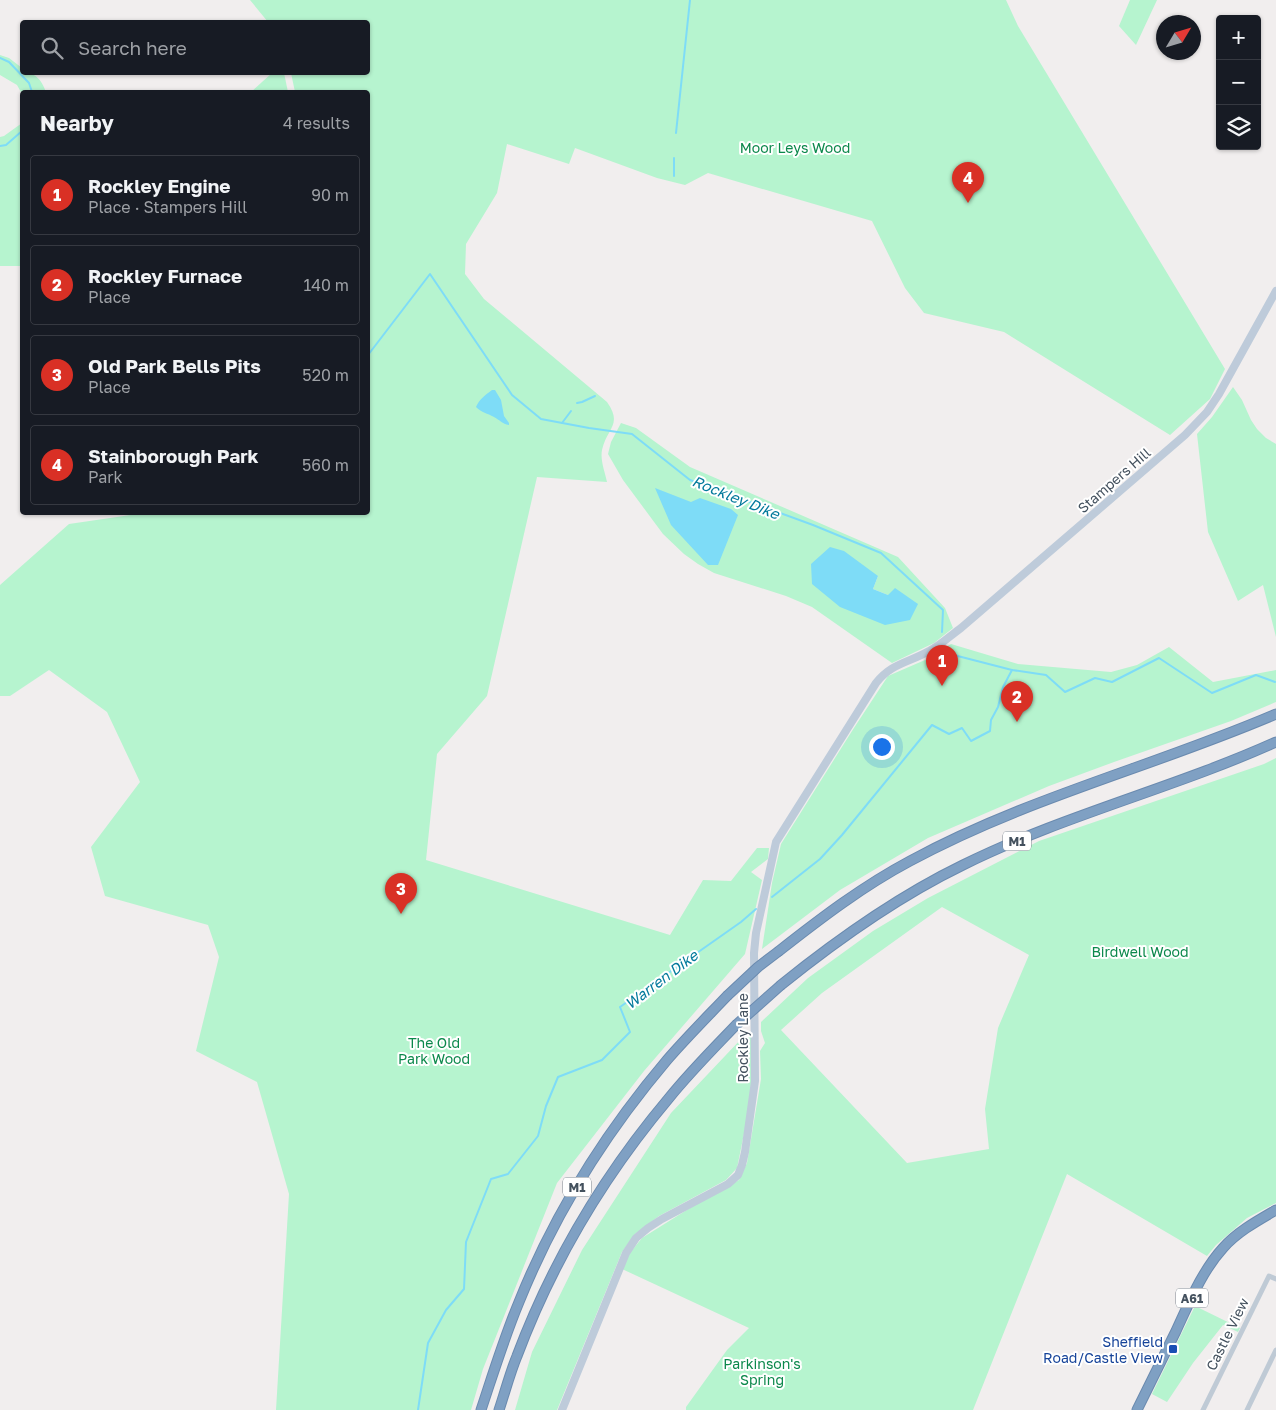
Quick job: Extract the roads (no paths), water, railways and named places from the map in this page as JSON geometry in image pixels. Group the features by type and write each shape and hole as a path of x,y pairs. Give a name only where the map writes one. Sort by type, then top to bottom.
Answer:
{"highway":[{"name":"M1","path":"481,1410 497,1359 519,1302 548,1240 576,1189 607,1140 647,1085 727,996 758,968 844,901 910,861 957,837 1068,790 1178,752 1276,714"},
{"name":"M1","path":"499,1410 516,1356 545,1290 594,1201 623,1156 668,1098 694,1069 736,1025 781,985 818,955 880,912 963,865 1059,824 1276,742"},
{"name":"A61","path":"1137,1410 1185,1311 1206,1271 1217,1255 1243,1230 1276,1210"}],"street":[{"name":"Stampers Hill","path":"926,652 938,646 961,628 1185,435 1207,412 1219,394 1276,291"},
{"name":"Rockley Lane","path":"562,1410 622,1262 636,1238 662,1219 728,1184 738,1175 745,1152 755,1081 754,953 756,933 776,842 880,679 891,669 926,652"},
{"name":"Castle View","path":"1203,1410 1269,1276 1276,1280"},
{"path":"1247,1410 1276,1350"}],"water":[{"path":"492,390 495,390 501,400 504,416 509,425 480,411 476,407 482,398"},
{"path":"655,488 691,502 700,498 731,509 738,515 718,565 708,565 671,525"},
{"path":"830,547 844,551 878,576 873,589 888,595 895,588 918,604 910,620 885,625 840,607 812,584 811,564"}],"waterway":[{"path":"676,133 690,0"},
{"path":"0,58 9,62 20,74"},
{"path":"21,75 29,83 31,90"},
{"path":"0,146 6,145 20,133"},
{"path":"674,158 674,176"},
{"name":"Rockley Dike","path":"370,352 430,274 512,395 541,419 632,434 690,480 813,525 881,553 943,610 942,632"},
{"path":"577,403 595,396"},
{"path":"562,423 571,411"},
{"name":"Rockley Dike","path":"946,653 1012,670 1046,675 1065,692 1095,678 1112,682 1159,658 1212,693 1256,675 1275,682"},
{"name":"Warren Dike","path":"772,897 820,859 932,725 949,734 962,728 971,741 990,731 991,720 998,707 1003,687 1012,670"},
{"name":"Warren Dike","path":"418,1410 428,1343 446,1310 464,1289 466,1242 491,1179 508,1174 538,1136 546,1106 558,1077 602,1060 630,1032 620,1007 741,922 756,909"}],"place":[{"name":"Stainborough Park","path":"968,203"},
{"name":"Rockley Engine","path":"942,686"},
{"name":"Rockley Furnace","path":"1017,722"},
{"name":"Old Park Bells Pits","path":"401,914"},
{"name":"Sheffield Road/Castle View","path":"1173,1349"}],"park label":[{"name":"Moor Leys Wood","path":"795,147"},
{"name":"Birdwell Wood","path":"1140,951"},
{"name":"The Old Park Wood","path":"434,1050"},
{"name":"Parkinson's Spring","path":"762,1372"}]}
